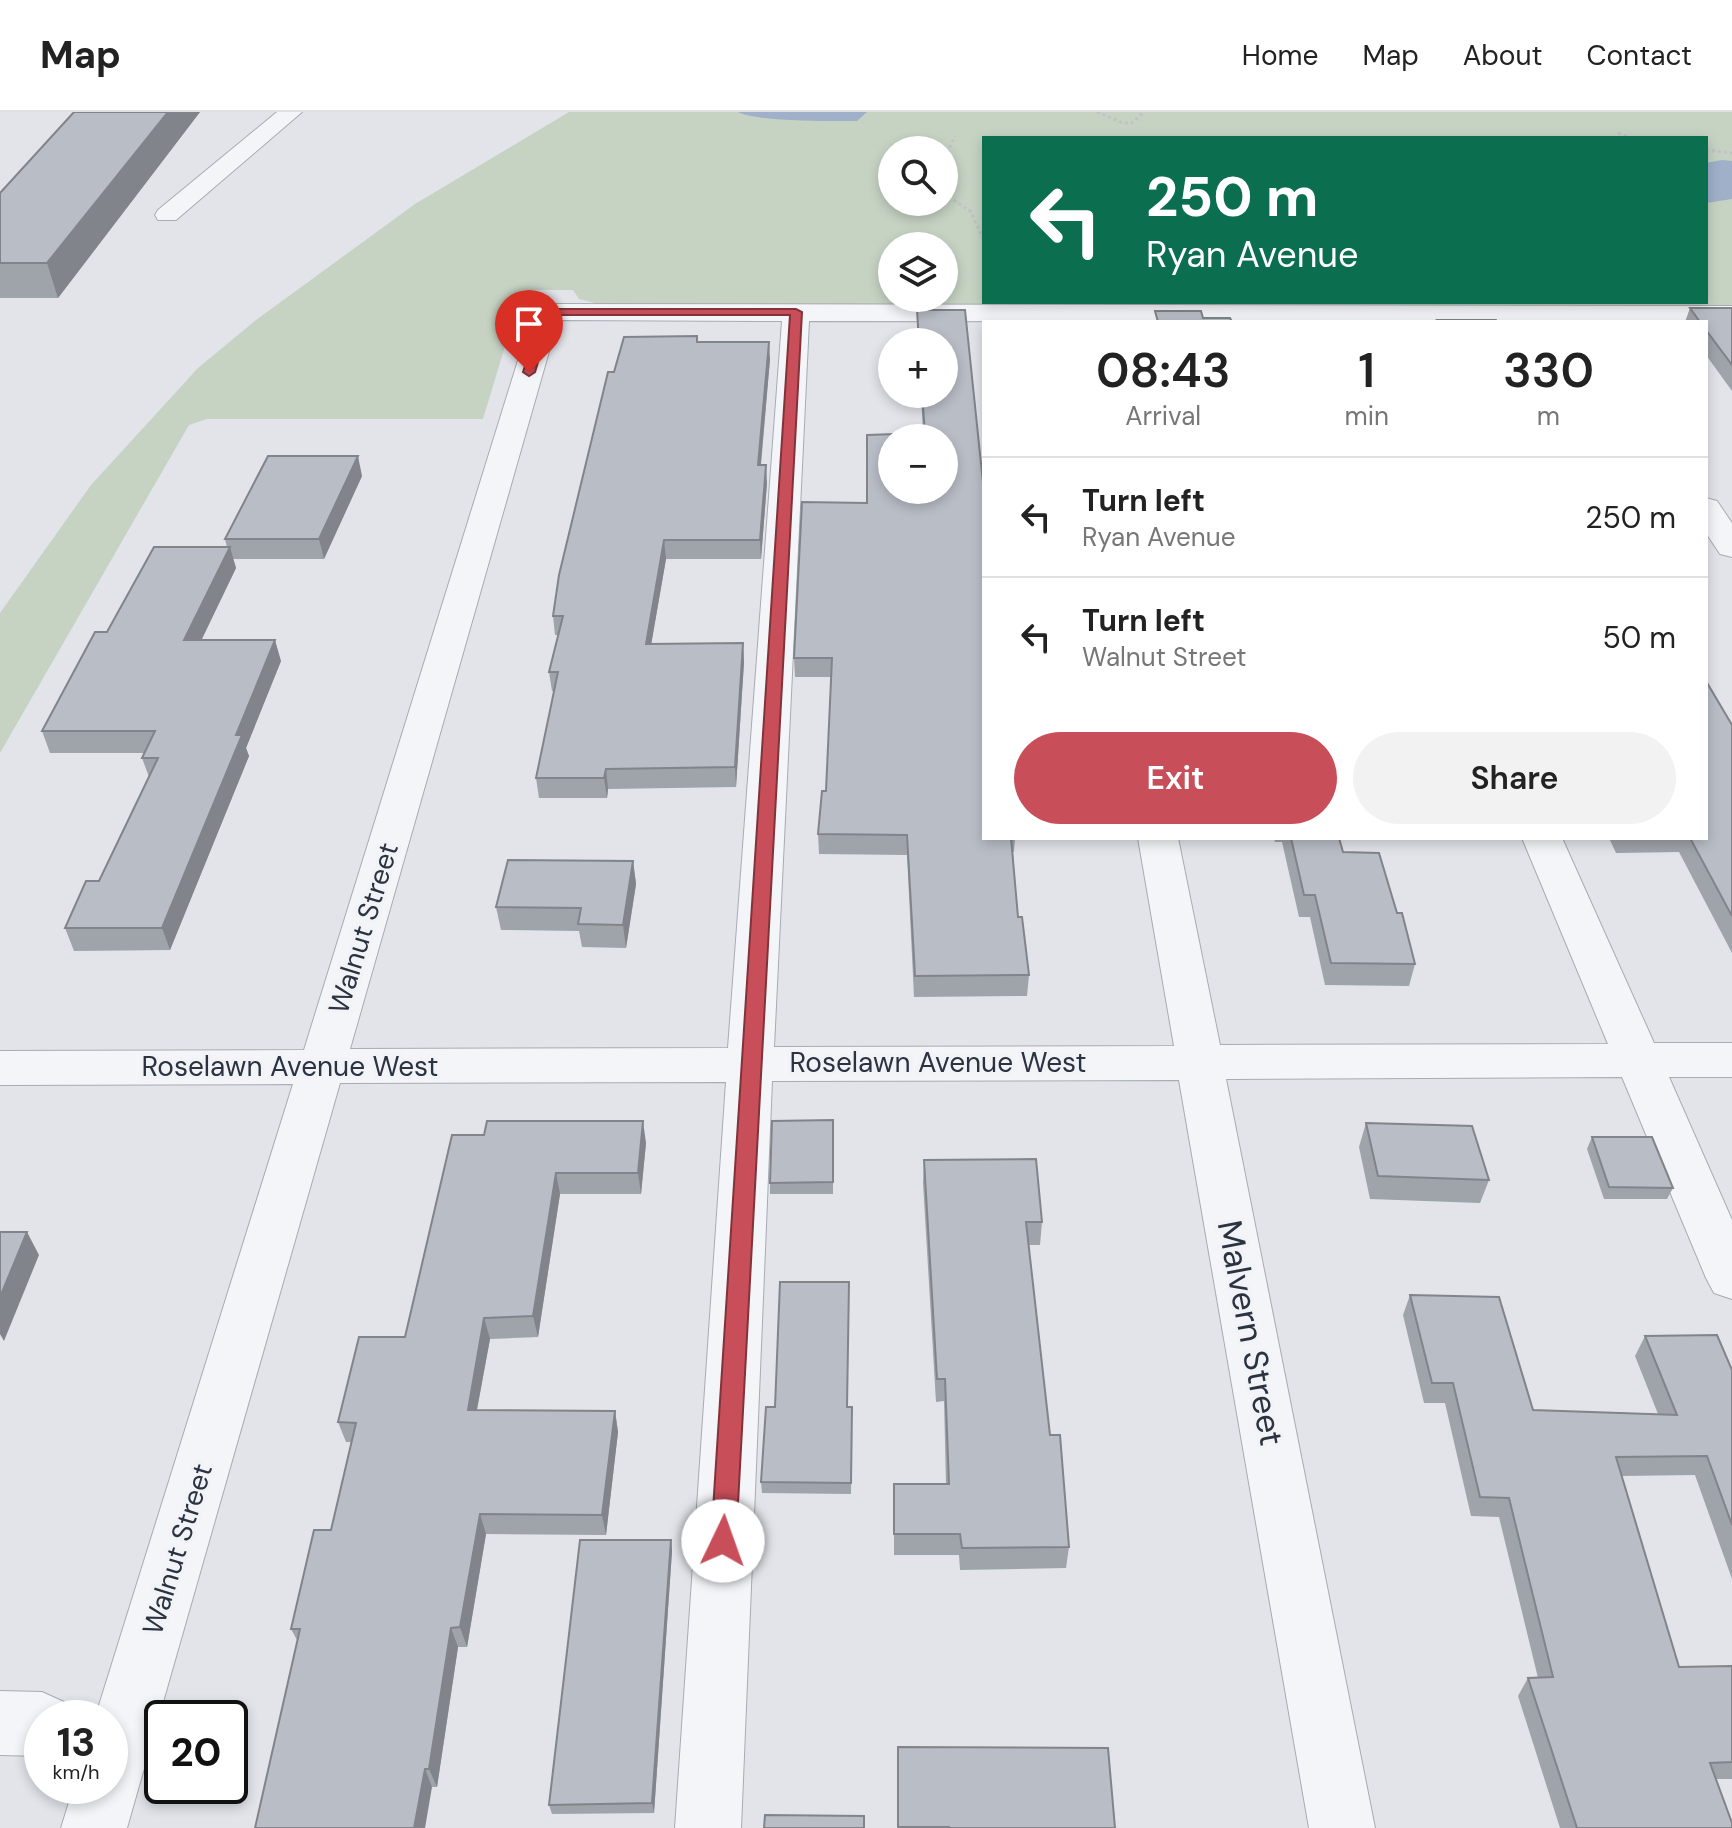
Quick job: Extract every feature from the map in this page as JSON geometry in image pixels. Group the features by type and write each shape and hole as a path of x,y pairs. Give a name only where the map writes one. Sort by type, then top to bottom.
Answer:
{"street":[{"path":"167,215 291,112"},
{"name":"Walnut Street","path":"128,1700 322,1065 547,312 796,312"},
{"path":"708,1828 750,1063 796,312 1060,317 1577,318 1732,314"},
{"path":"1708,511 1732,547"},
{"name":"Malvern Street","path":"1158,840 1342,1828"},
{"path":"1543,840 1732,1278"},
{"name":"Roselawn Avenue West","path":"0,1068 1732,1060"},
{"path":"0,1723 24,1724"},
{"path":"94,1828 101,1804"}],"path":[{"path":"1097,112 1123,123 1132,123 1144,112"},
{"path":"1618,133 1626,136"},
{"path":"1708,150 1732,153"},
{"path":"958,203 970,211 982,236"}],"green space":[{"path":"569,112 1732,112 1732,306 958,305 958,232 878,232 878,304 599,304 579,299 573,290 522,290 483,419 207,419 189,425 0,753 0,613 91,485 198,368 256,320 415,204"}],"water":[{"path":"738,112 867,112 857,121 813,121"},
{"path":"1732,161 1732,199 1708,203 1708,163"}],"building":[{"path":"74,112 168,112 47,263 0,263 0,193"},
{"path":"1690,308 1732,308 1732,365 1708,333 1708,320 1699,320"},
{"path":"965,310 982,473 982,840 1011,840 1018,917 1022,917 1029,975 915,976 907,835 818,834 822,791 826,791 832,658 794,658 802,502 867,503 867,435 878,435 878,504 958,504 958,424 924,424 923,408 958,408 958,328 918,328 917,312"},
{"path":"1155,311 1201,311 1203,318 1231,320 1157,320"},
{"path":"697,336 697,342 769,342 758,465 766,465 760,540 664,540 646,644 743,643 735,767 606,769 604,778 536,778 558,672 549,672 563,616 553,616 559,575 608,372 614,372 624,337"},
{"path":"268,456 358,456 319,539 225,539"},
{"path":"154,547 230,547 184,640 275,640 236,735 242,735 162,928 65,928 86,881 99,881 158,758 142,758 155,731 42,731 95,632 107,632"},
{"path":"1708,684 1732,725 1732,916 1691,840 1708,840"},
{"path":"1291,840 1340,840 1343,852 1379,853 1397,913 1402,913 1415,964 1331,963 1315,895 1304,895"},
{"path":"508,860 633,861 623,925 578,924 581,908 496,907"},
{"path":"833,1120 833,1182 770,1183 772,1121"},
{"path":"487,1121 643,1121 638,1173 556,1173 533,1316 484,1318 468,1410 615,1411 602,1515 480,1514 460,1627 451,1628 429,1769 425,1769 414,1828 255,1828 300,1629 291,1629 314,1530 331,1530 356,1423 338,1422 359,1337 405,1337 452,1135 484,1135"},
{"path":"1366,1123 1472,1126 1489,1180 1378,1176"},
{"path":"1592,1137 1652,1137 1673,1188 1609,1187"},
{"path":"1036,1159 1042,1222 1026,1222 1050,1435 1060,1435 1069,1547 962,1548 960,1534 894,1534 894,1484 949,1484 945,1379 937,1379 924,1160"},
{"path":"0,1232 27,1232 0,1297"},
{"path":"780,1282 849,1282 847,1407 852,1407 851,1483 761,1482 766,1407 775,1407"},
{"path":"1410,1295 1499,1297 1533,1410 1677,1415 1645,1336 1717,1335 1732,1370 1732,1525 1707,1456 1616,1457 1679,1667 1732,1666 1732,1762 1710,1763 1732,1828 1577,1828 1528,1678 1553,1677 1509,1498 1480,1497 1453,1383 1432,1383"},
{"path":"580,1540 671,1540 652,1803 549,1805"},
{"path":"898,1747 1108,1748 1115,1828 898,1827"},
{"path":"765,1815 864,1816 864,1828 764,1828"}],"route":[{"path":"529,372 547,312 796,312 723,1541"}]}
